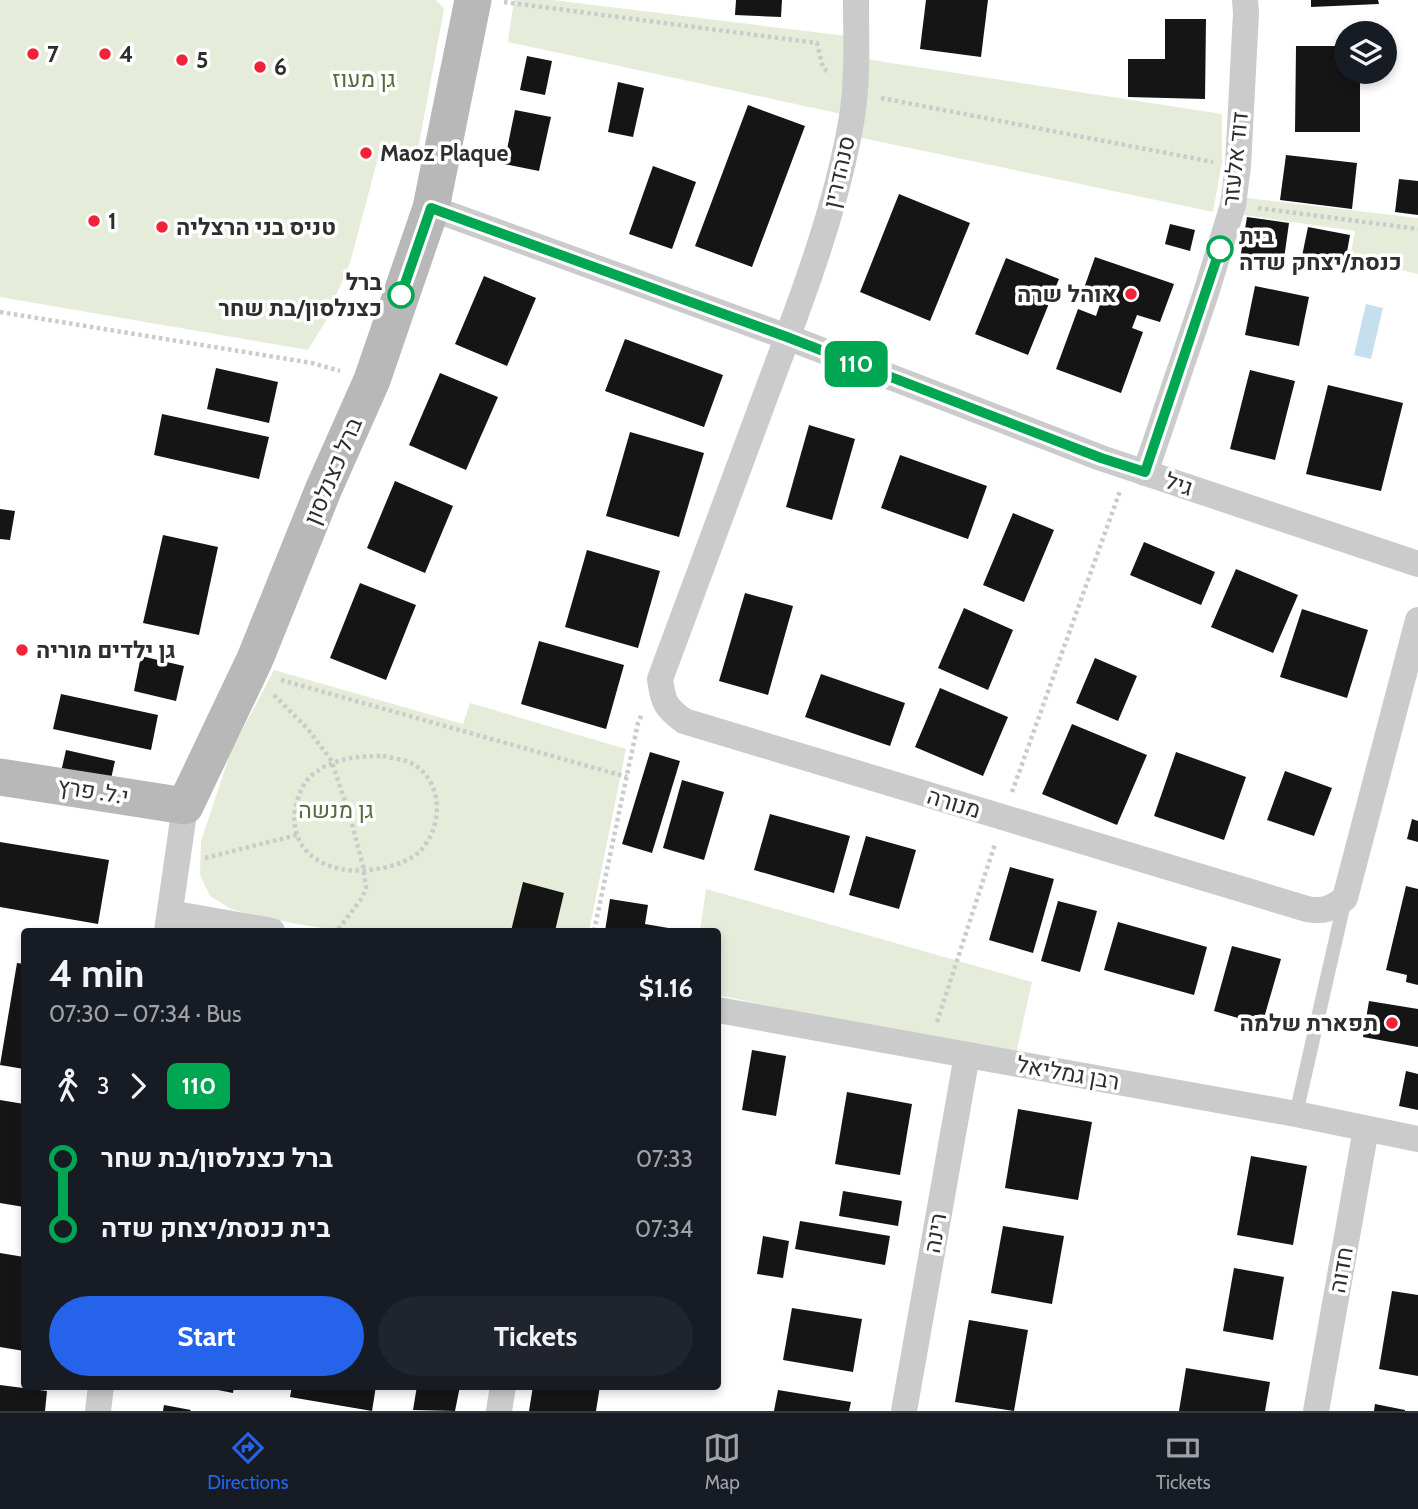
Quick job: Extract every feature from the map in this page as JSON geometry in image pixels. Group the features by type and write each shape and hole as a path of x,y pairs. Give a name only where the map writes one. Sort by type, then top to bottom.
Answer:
{"street":[{"name":"ברל כצנלסון","path":"169,922 185,806 248,674 324,488 372,380 431,208 473,0"},
{"name":"סנהדרין","path":"787,337 837,191 852,116 857,72 856,0"},
{"name":"דוד אלעזר","path":"1137,470 1206,293 1233,205 1238,166 1245,0"},
{"name":"גיל","path":"431,208 787,337 1088,453 1418,564"},
{"path":"660,679 787,337"},
{"path":"1345,898 1418,620"},
{"name":"מנורה","path":"660,679 663,699 684,721 1307,909 1328,909 1345,898"},
{"name":"י.ל. פרץ","path":"0,777 185,806"},
{"path":"169,922 238,928"},
{"name":"רבן גמליאל","path":"721,1011 1296,1114 1418,1139"},
{"name":"רינה","path":"904,1411 967,1055"},
{"name":"חדוה","path":"1316,1411 1366,1129"},
{"path":"98,1411 101,1390"},
{"path":"499,1411 502,1390"}],"lane":[{"path":"1296,1114 1345,898"}],"path":[{"path":"1233,205 1418,229"},
{"path":"0,312 312,363"},
{"path":"929,1047 1003,818 1137,470"},
{"path":"248,674 299,718 332,763 350,816 366,884 365,892 339,928"},
{"path":"248,674 627,777"},
{"path":"595,928 638,723 660,679"},
{"path":"383,756 410,763 423,773 438,804 434,830 421,851 397,864 364,871 343,870 314,859 297,835 294,818 297,801 303,785 311,776 332,763 353,757 383,756"},
{"path":"177,865 297,835"}],"green space":[{"name":"טניס בני הרצליה","path":"0,0 436,0 444,9 416,160 379,154 350,263 325,322 308,350 0,297"},
{"path":"514,0 552,0 847,36 848,55 1222,114 1222,162 1213,212 848,135 851,116 508,42"},
{"path":"1246,198 1418,218 1418,274 1350,257 1355,231 1244,215"},
{"name":"גן מנשה","path":"274,670 463,724 470,703 626,749 590,928 322,928 258,917 231,909 210,896 200,875 201,841 231,751"},
{"path":"706,889 1032,982 1015,1058 721,996 721,928 700,928"}],"water":[{"path":"1366,304 1383,308 1371,359 1354,355"}],"building":[{"path":"736,0 782,0 781,17 735,15"},
{"path":"926,0 988,0 981,57 920,49"},
{"path":"1311,0 1378,0 1379,4 1311,7"},
{"path":"1165,19 1206,19 1205,99 1128,97 1128,59 1165,59"},
{"path":"1296,46 1334,46 1334,84 1360,84 1360,132 1295,132"},
{"path":"527,56 552,61 545,95 520,90"},
{"path":"618,82 644,88 633,137 608,132"},
{"path":"748,105 805,126 752,267 695,246"},
{"path":"515,110 551,117 539,171 504,164"},
{"path":"1286,155 1357,163 1352,209 1280,200"},
{"path":"653,166 696,182 672,249 629,234"},
{"path":"1399,179 1418,181 1418,215 1395,212"},
{"path":"899,194 970,223 930,321 860,292"},
{"path":"1247,217 1289,223 1283,266 1240,259"},
{"path":"1170,224 1195,230 1190,251 1165,244"},
{"path":"1308,227 1350,235 1344,269 1301,261"},
{"path":"1095,257 1174,284 1160,322 1137,315 1132,328 1143,332 1121,393 1056,369 1078,309 1096,316 1102,298 1083,291"},
{"path":"1006,258 1059,279 1028,355 975,334"},
{"path":"484,276 536,298 507,366 455,344"},
{"path":"1255,286 1309,297 1299,346 1245,335"},
{"path":"625,339 723,375 704,427 605,391"},
{"path":"216,368 278,382 269,423 207,409"},
{"path":"1250,370 1295,381 1275,460 1230,449"},
{"path":"440,373 498,397 466,470 409,445"},
{"path":"1328,385 1403,403 1381,491 1306,474"},
{"path":"162,414 269,437 259,479 154,455"},
{"path":"809,425 855,439 832,520 786,507"},
{"path":"630,432 704,453 679,537 606,516"},
{"path":"900,455 987,486 968,539 881,508"},
{"path":"395,481 453,506 425,573 367,548"},
{"path":"0,509 15,511 10,540 0,539"},
{"path":"1013,513 1054,530 1024,602 983,585"},
{"path":"163,535 218,547 199,635 143,623"},
{"path":"1144,542 1215,572 1201,605 1130,575"},
{"path":"587,550 660,571 638,648 565,627"},
{"path":"1236,569 1298,595 1273,653 1211,627"},
{"path":"360,583 416,605 386,680 330,658"},
{"path":"745,593 793,606 768,695 719,681"},
{"path":"964,608 1013,630 988,690 938,668"},
{"path":"1302,609 1368,630 1347,698 1280,677"},
{"path":"539,641 624,665 606,729 521,704"},
{"path":"141,656 184,666 176,701 134,691"},
{"path":"1095,658 1137,676 1118,721 1076,703"},
{"path":"821,674 905,703 890,746 805,717"},
{"path":"940,688 1008,717 983,776 915,747"},
{"path":"61,694 158,715 151,750 53,729"},
{"path":"1072,724 1147,755 1117,825 1042,794"},
{"path":"66,750 115,761 110,783 61,772"},
{"path":"650,752 680,761 652,853 622,844"},
{"path":"1176,752 1246,777 1224,840 1154,816"},
{"path":"1285,771 1332,788 1314,836 1267,820"},
{"path":"682,780 724,792 704,860 663,848"},
{"path":"770,814 850,836 834,893 754,870"},
{"path":"1412,819 1418,821 1418,842 1407,839"},
{"path":"866,836 916,850 899,909 849,895"},
{"path":"0,842 109,860 98,924 0,907"},
{"path":"1010,867 1054,879 1033,953 989,940"},
{"path":"523,882 564,893 556,928 512,928"},
{"path":"1406,886 1418,889 1418,985 1406,982 1407,975 1386,970"},
{"path":"610,899 648,905 645,924 668,928 605,928"},
{"path":"1058,901 1097,911 1080,972 1041,961"},
{"path":"1118,922 1207,947 1194,995 1104,970"},
{"path":"1232,946 1281,959 1262,1025 1214,1011"},
{"path":"17,963 21,964 21,1068 0,1065"},
{"name":"תפארת שלמה","path":"1369,1001 1418,1009 1418,1047 1363,1037"},
{"path":"752,1050 786,1056 776,1116 742,1110"},
{"path":"1406,1071 1418,1074 1418,1110 1399,1106"},
{"path":"847,1092 912,1104 900,1175 835,1164"},
{"path":"0,1100 21,1104 21,1206 0,1203"},
{"path":"1018,1109 1092,1122 1078,1200 1005,1188"},
{"path":"1251,1156 1307,1166 1293,1245 1237,1235"},
{"path":"843,1191 902,1201 898,1226 839,1216"},
{"path":"800,1221 890,1236 885,1265 795,1249"},
{"path":"1003,1226 1064,1236 1052,1304 991,1293"},
{"path":"763,1236 789,1241 783,1278 757,1274"},
{"path":"0,1253 21,1256 21,1350 0,1347"},
{"path":"1234,1268 1284,1277 1273,1340 1223,1331"},
{"path":"1392,1291 1418,1295 1418,1376 1379,1369"},
{"path":"792,1308 862,1319 853,1372 783,1360"},
{"path":"969,1320 1028,1330 1014,1411 955,1402"},
{"path":"1186,1368 1270,1382 1265,1411 1179,1411"},
{"path":"0,1385 21,1388 21,1390 47,1391 45,1411 0,1411"},
{"path":"291,1390 375,1390 372,1411 290,1397"},
{"path":"416,1390 459,1390 455,1411 413,1410"},
{"path":"532,1390 599,1390 596,1411 529,1411"},
{"path":"778,1390 851,1402 849,1411 774,1411"},
{"path":"1375,1404 1405,1410 1405,1411 1374,1411"},
{"path":"164,1405 191,1410 163,1411"}],"bus line":[{"name":"110","path":"401,295 431,208 787,337 1101,458 1145,472 1220,249"}],"place":[{"name":"7","path":"33,54"},
{"name":"4","path":"105,54"},
{"name":"5","path":"182,60"},
{"name":"6","path":"260,67"},
{"name":"Maoz Plaque","path":"366,153"},
{"name":"1","path":"94,221"},
{"name":"טניס בני הרצליה","path":"162,227"},
{"name":"בית כנסת/יצחק שדה","path":"1220,249"},
{"name":"אוהל שרה","path":"1131,294"},
{"name":"ברל כצנלסון/בת שחר","path":"401,295"},
{"name":"גן ילדים מוריה","path":"22,650"},
{"name":"תפארת שלמה","path":"1392,1023"}],"park label":[{"name":"גן מעוז","path":"364,79"}]}
